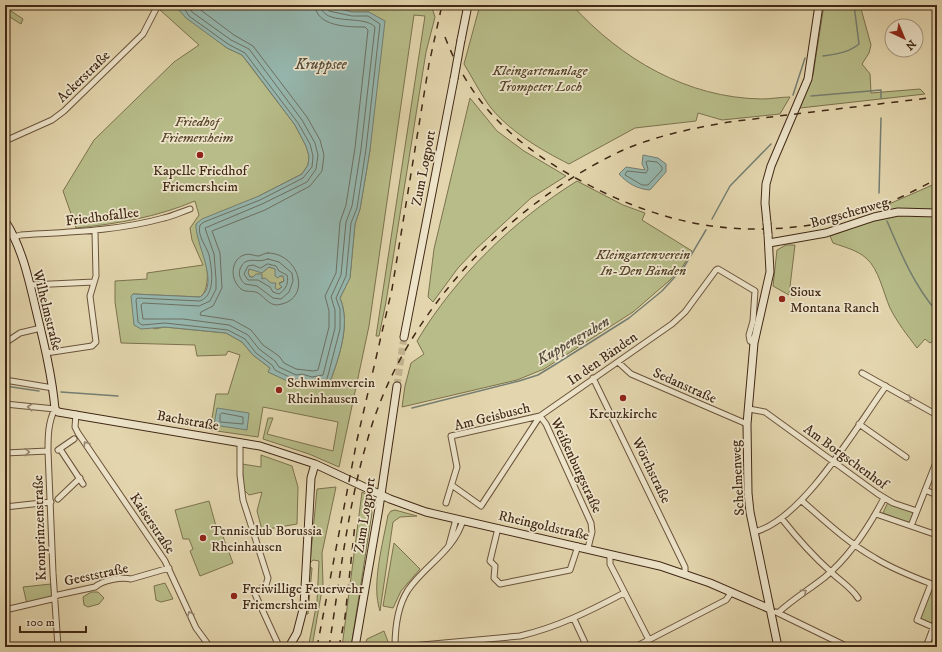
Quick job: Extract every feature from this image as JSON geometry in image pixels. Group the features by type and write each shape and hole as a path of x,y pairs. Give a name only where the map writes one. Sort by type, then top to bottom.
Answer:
{"street":[{"name":"Ackerstraße","path":"5,141 52,120 64,111 143,34 158,5"},
{"name":"Zum Logport","path":"404,337 468,5"},
{"name":"Schelmenweg","path":"778,647 754,532 748,493 747,424 754,343 770,272 765,203 766,184 771,166 808,79 819,5"},
{"name":"Friedhofallee","path":"14,237 21,235 95,231 145,223 166,218 190,209"},
{"name":"Borgschenweg","path":"769,243 826,233 874,217 898,212 937,212"},
{"name":"Wilhelmstraße","path":"5,221 14,237 30,285 46,353 53,388 55,409"},
{"path":"46,353 95,345 96,342 90,296 96,276 95,231"},
{"name":"In den Bänden","path":"453,486 481,506 540,416 672,324 685,312 716,270 718,269 755,291"},
{"path":"30,285 94,282"},
{"name":"Schelmenweg","path":"754,343 750,341 749,335 753,321 755,291"},
{"path":"5,342 20,333 40,328"},
{"name":"Sedanstraße","path":"618,362 631,374 747,424"},
{"path":"862,373 937,415"},
{"name":"Wörthstraße","path":"593,378 685,567 685,574"},
{"path":"5,380 53,388"},
{"name":"Zum Logport","path":"355,647 397,386"},
{"path":"754,532 767,528 782,519 802,501 834,460 886,386"},
{"path":"5,404 55,409"},
{"name":"Bachstraße","path":"55,409 62,413 76,414 260,446 315,464"},
{"name":"Kronprinzenstraße","path":"55,409 49,432 48,451 58,647"},
{"name":"Am Borgschenhof","path":"749,409 765,412 834,460 884,498 917,511"},
{"name":"Kaiserstraße","path":"76,414 75,427 78,433 158,550 196,628 210,647"},
{"name":"Am Geisbusch","path":"446,503 453,486 457,467 451,436 540,416"},
{"name":"Weißenburgstraße","path":"540,416 546,424 591,523 592,532 588,548"},
{"path":"859,424 906,457"},
{"path":"74,440 59,450 83,484"},
{"path":"240,442 240,475 243,500 268,578 266,586 256,591 255,594 278,644 282,647"},
{"path":"5,453 48,451"},
{"path":"911,526 937,460"},
{"path":"289,647 297,633 304,606 311,478 315,464"},
{"name":"Rheingoldstraße","path":"315,464 380,495 426,512 588,548 685,574 732,592 770,609"},
{"path":"58,499 80,478"},
{"path":"925,490 937,495"},
{"path":"778,612 830,572 855,545 876,514 884,498"},
{"path":"802,501 855,545 889,566 937,586"},
{"path":"5,507 51,502"},
{"path":"876,514 937,535"},
{"path":"782,519 830,572 853,590 858,598"},
{"path":"395,647 399,610 407,592 449,546 460,529 459,520"},
{"path":"498,528 490,561 495,566 494,578 500,584 570,570 578,546"},
{"path":"610,554 610,564 649,640"},
{"name":"Geeststraße","path":"5,610 58,595 95,587 98,584 146,576 168,568"},
{"path":"931,584 916,620 933,627"},
{"path":"635,647 726,600 732,592"},
{"path":"400,647 520,636 550,628 574,619 624,593"},
{"path":"770,609 848,647"},
{"path":"926,647 937,618"},
{"path":"574,619 587,647"}],"green space":[{"name":"Friedhof Friemersheim","path":"163,5 178,5 178,9 227,48 242,55 295,125 306,146 309,156 308,165 302,174 259,196 202,250 207,267 207,282 206,288 200,297 133,294 154,329 165,327 226,333 242,342 253,355 270,368 269,372 298,386 300,383 310,386 330,382 340,351 344,329 344,319 340,298 350,277 355,224 360,209 370,150 369,12 352,12 324,5 431,5 435,17 426,52 386,302 379,336 376,336 425,16 414,15 369,326 339,467 309,454 263,439 268,418 273,418 267,434 333,451 338,422 263,407 258,437 210,430 216,394 228,394 240,355 228,351 226,355 197,356 195,345 121,343 115,302 115,281 147,279 147,273 203,265 192,240 190,228 199,215 195,201 151,216 76,228 63,191 94,140 174,62 199,45 160,10"},
{"name":"Kleingartenanlage Trompeter Loch","path":"480,5 572,5 591,25 634,58 657,72 682,83 734,97 762,99 790,97 780,114 722,120 698,113 696,121 635,128 569,164 536,146 505,122 488,104 464,64"},
{"path":"824,5 860,5 871,45 869,53 862,64 870,74 871,93 920,89 925,94 800,108 809,81 813,75"},
{"path":"5,7 23,19 21,24 5,14"},
{"path":"470,98 497,131 524,151 566,176 531,198 476,249 458,268 433,302 428,297 434,249"},
{"name":"Kleingartenverein In-Den Bänden","path":"577,181 623,205 645,213 642,220 692,251 683,266 670,280 633,312 544,369 517,380 402,407 405,386 411,363 424,354 417,341 449,294 468,272 509,232 530,214"},
{"path":"937,183 937,339 930,343 925,339 917,348 902,328 890,308 874,268 866,258 859,253 833,243 830,236 872,221 893,217 889,204"},
{"path":"786,245 795,245 789,295 773,286 777,250"},
{"path":"269,267 275,269 280,276 283,276 284,281 279,283 282,287 277,290 258,274 250,277 248,273 249,269 264,271"},
{"path":"261,455 292,466 298,487 297,524 262,530 257,511 262,492 249,495 244,490 242,464 261,467"},
{"path":"336,487 322,553 323,584 312,647 301,645 302,642 309,643 317,602 319,561 313,560 310,563 317,489"},
{"path":"362,492 369,496 372,513 351,647 342,647"},
{"name":"Tennisclub Borussia Rheinhausen","path":"209,501 216,526 219,526 233,563 200,576 190,551 193,549 189,539 183,539 175,510"},
{"path":"888,502 915,512 910,523 883,513"},
{"path":"395,510 417,516 400,517 393,522 380,611 377,577 388,515 391,511"},
{"path":"394,543 420,569 401,591 393,608 383,606"},
{"path":"310,567 312,568 308,614 306,614"},
{"path":"165,583 173,599 161,602 156,600 154,586"},
{"path":"51,584 52,598 27,604 23,587"},
{"path":"931,588 937,591 937,610 931,624 919,619"},
{"path":"91,592 98,592 104,598 99,604 88,607 84,605 83,597"},
{"path":"384,631 390,647 364,647 367,639"}],"water":[{"name":"Kruppsee","path":"178,5 324,5 352,12 369,12 385,21 370,150 360,209 355,224 350,278 340,298 343,308 344,329 337,362 330,382 326,384 315,386 300,383 298,386 268,372 270,368 253,355 242,342 226,333 165,327 141,329 134,325 131,296 133,294 200,297 206,291 208,283 207,273 196,232 196,224 202,219 259,196 302,174 308,165 309,156 306,146 295,125 242,55 227,48 186,18 178,9","holes":["269,267 275,269 275,276 278,278 283,276 284,281 279,284 282,287 278,290 275,288 276,283 271,283 265,278 262,279 262,274 256,274 253,277 250,277 248,273 249,269 262,273"]},
{"path":"643,155 658,158 666,164 666,172 650,190 633,185 619,174 626,167 645,170 642,164"},
{"path":"217,408 249,413 247,430 214,425"}],"waterway":[{"path":"823,56 837,54 859,44 854,5"},
{"path":"793,95 805,58"},
{"path":"811,96 881,90 881,98"},
{"path":"879,193 881,118"},
{"name":"Kuppengraben","path":"712,219 730,186 771,144"},
{"path":"887,221 903,257 921,291 937,312"},
{"name":"Kuppengraben","path":"412,408 538,375 629,318 662,291 684,267 706,230"},
{"name":"Kuppengraben","path":"5,386 39,391"},
{"name":"Kuppengraben","path":"61,392 118,396"}],"tunnel":[{"path":"397,386 404,337"}],"railway":[{"path":"317,647 357,440 392,289 429,64 442,5"},
{"path":"445,37 455,60 480,101 512,134 530,149 572,176 600,191 656,213 684,221 742,229 772,229 804,226 838,220 880,207 937,179"},
{"path":"329,647 345,541 355,489 368,438 384,392 406,348 433,307 465,268 500,233 538,201 579,174 621,151 647,141 688,130 729,122 937,97"},
{"path":"339,647 345,617 355,524"}],"place":[{"name":"Kapelle Friedhof Friemersheim","path":"200,155"},
{"name":"Sioux Montana Ranch","path":"782,299"},
{"name":"Schwimmverein Rheinhausen","path":"279,390"},
{"name":"Kreuzkirche","path":"623,398"},
{"name":"Tennisclub Borussia Rheinhausen","path":"203,538"},
{"name":"Freiwillige Feuerwehr Friemersheim","path":"234,596"}]}
